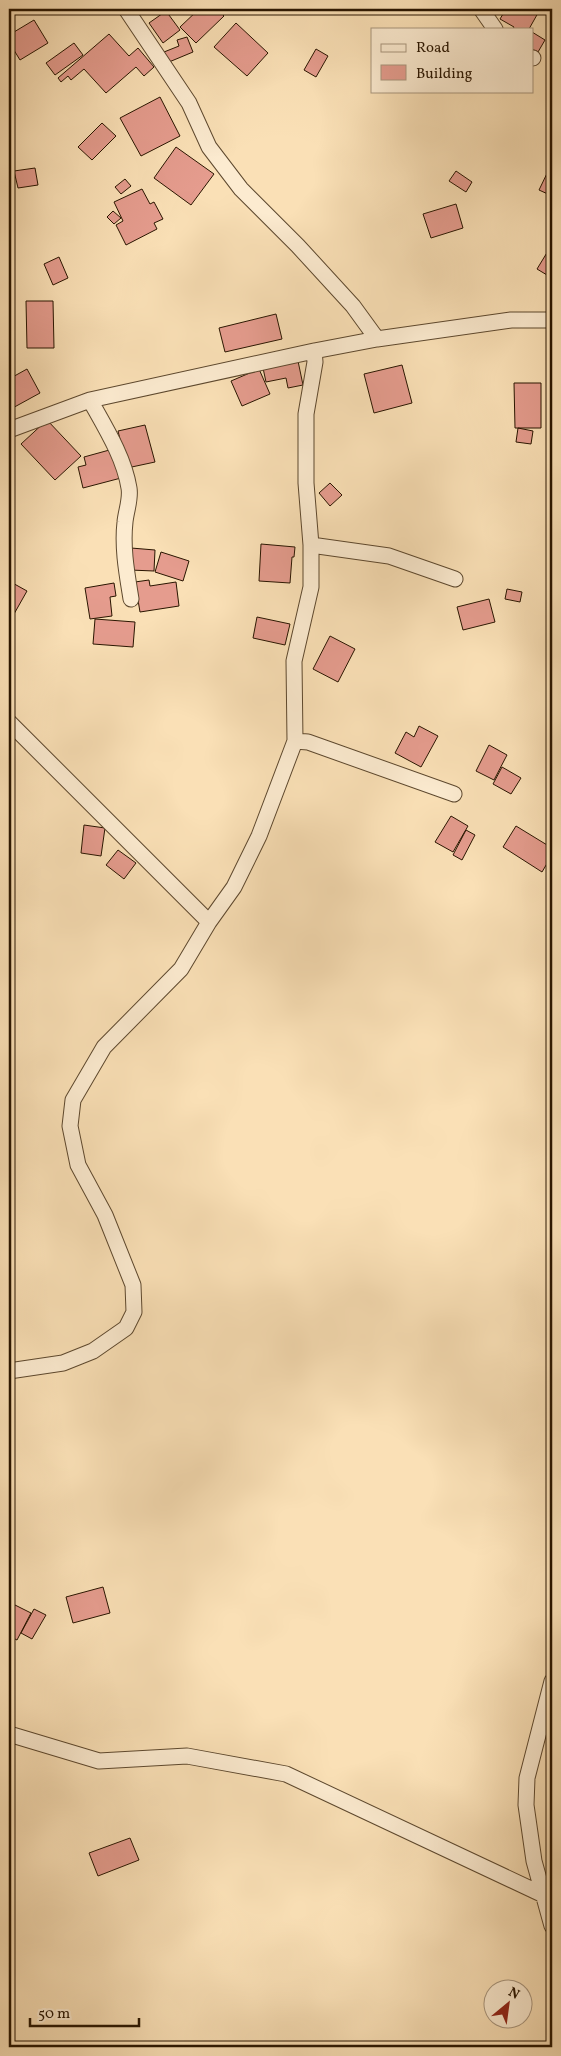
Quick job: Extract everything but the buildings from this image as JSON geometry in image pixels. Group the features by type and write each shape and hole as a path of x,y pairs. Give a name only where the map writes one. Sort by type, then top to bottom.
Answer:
{"street":[{"path":"126,9 189,103 209,147 241,189 298,246 353,306 377,339"},
{"path":"481,9 494,28"},
{"path":"9,430 90,400 314,351 377,339 510,320 552,320"},
{"path":"9,1370 63,1363 93,1351 126,1328 134,1312 133,1285 105,1215 78,1165 70,1126 73,1100 104,1046 181,969 209,922 234,887 259,836 295,741 294,661 311,587 311,545 306,482 306,414 315,362 314,351"},
{"path":"90,400 126,472 130,490 124,522 124,549 132,599"},
{"path":"311,545 389,556 455,580"},
{"path":"9,722 209,922"},
{"path":"295,741 308,742 454,794"},
{"path":"552,1681 526,1778 526,1805 534,1861 548,1897 552,1926"},
{"path":"9,1734 99,1760 187,1756 286,1774 548,1897"}]}
